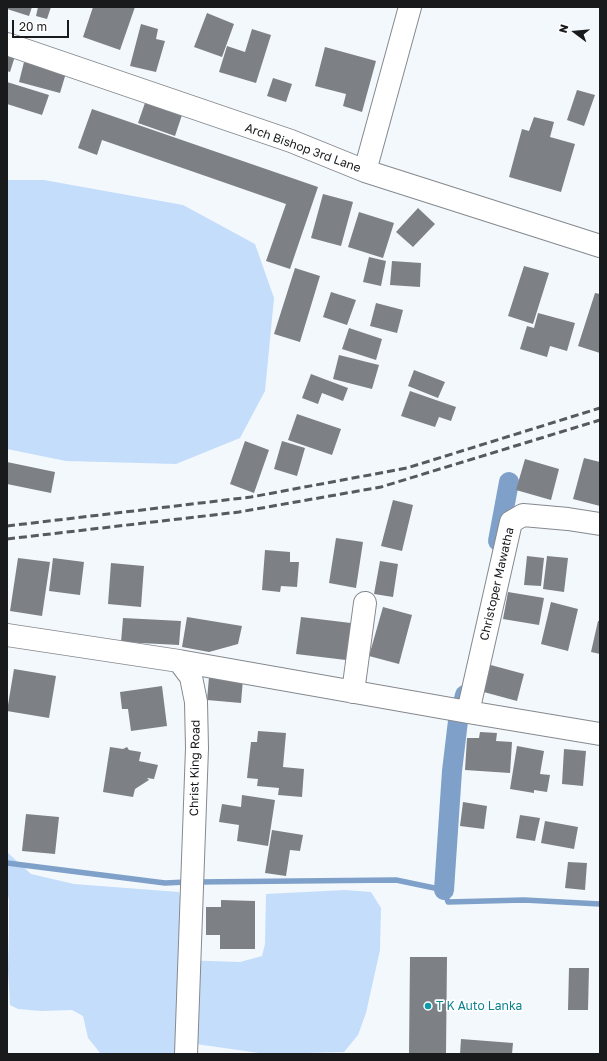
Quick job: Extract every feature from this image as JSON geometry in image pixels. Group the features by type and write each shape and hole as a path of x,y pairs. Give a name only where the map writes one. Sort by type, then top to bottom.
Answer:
{"street":[{"path":"365,171 410,7"},
{"name":"Arch Bishop 3rd Lane","path":"7,44 291,141 365,171 600,246"},
{"name":"Christoper Mawatha","path":"468,712 511,522 523,515 568,519 600,524"},
{"path":"353,692 365,603"},
{"path":"7,635 179,661 600,734"},
{"name":"Christ King Road","path":"179,661 191,677 196,702 197,748 186,1054"}],"shaded area":[{"path":"7,180 44,180 183,205 255,244 274,298 265,391 240,438 176,464 66,461 7,449"},
{"path":"7,852 31,874 74,884 179,892 182,906 178,943 179,960 240,962 262,956 265,944 266,894 345,890 371,892 381,908 380,950 366,1013 358,1035 344,1052 266,1054 196,1044 189,1054 101,1054 88,1038 83,1016 72,1010 41,1011 18,1009 10,1005 8,970 9,900 7,891"}],"building":[{"path":"7,7 32,7 29,16 7,9"},
{"path":"38,7 51,7 47,19 36,16"},
{"path":"93,7 135,7 120,50 83,37"},
{"path":"207,13 234,24 222,57 194,47"},
{"path":"141,24 158,29 156,39 165,41 156,72 130,66"},
{"path":"252,29 271,35 256,83 219,72 227,46 245,52"},
{"path":"325,47 376,61 362,112 343,106 346,94 315,86"},
{"path":"7,51 16,53 10,72 7,71"},
{"path":"24,62 66,73 60,93 19,82"},
{"path":"273,78 292,84 286,102 267,96"},
{"path":"7,82 49,95 42,115 7,104"},
{"path":"577,90 595,95 584,126 567,120"},
{"path":"146,100 183,112 175,136 138,123"},
{"path":"92,109 318,187 290,269 266,261 286,204 102,140 97,155 78,148"},
{"path":"534,117 554,122 550,137 575,144 561,192 509,177 522,129 529,131"},
{"path":"323,194 353,202 341,246 311,238"},
{"path":"418,208 435,224 413,247 396,232"},
{"path":"359,212 394,223 383,258 348,247"},
{"path":"369,257 386,261 381,286 363,282"},
{"path":"392,261 421,263 420,287 390,285"},
{"path":"524,266 549,273 533,324 508,316"},
{"path":"295,268 320,276 300,342 274,334"},
{"path":"331,292 356,300 347,325 323,317"},
{"path":"595,293 600,294 600,353 578,346"},
{"path":"376,303 403,310 397,333 370,326"},
{"path":"538,313 575,323 567,351 550,346 547,357 520,349 527,326 534,328"},
{"path":"349,328 382,339 376,360 342,349"},
{"path":"339,355 379,365 372,389 333,379"},
{"path":"414,370 445,382 438,398 408,386"},
{"path":"311,374 348,388 343,401 322,393 318,404 302,398"},
{"path":"410,391 456,407 451,421 439,417 435,427 401,416"},
{"path":"297,414 341,429 332,455 288,440"},
{"path":"245,441 269,450 254,493 230,484"},
{"path":"282,441 305,448 297,476 274,469"},
{"path":"584,458 600,462 600,506 573,499"},
{"path":"525,459 559,469 551,500 516,490"},
{"path":"7,462 55,472 51,493 7,484"},
{"path":"393,500 413,505 402,551 381,546"},
{"path":"336,538 363,542 356,588 329,583"},
{"path":"265,550 290,552 290,562 299,562 297,587 281,586 280,592 262,590"},
{"path":"527,556 544,558 541,586 524,585"},
{"path":"547,556 568,558 564,592 543,589"},
{"path":"18,558 50,562 42,616 10,611"},
{"path":"53,558 84,562 80,595 49,591"},
{"path":"380,561 398,564 393,597 374,594"},
{"path":"111,563 144,566 141,607 108,604"},
{"path":"508,592 544,598 539,625 503,619"},
{"path":"551,602 578,609 568,651 541,644"},
{"path":"383,607 412,615 399,664 369,656"},
{"path":"187,617 242,626 238,644 209,652 182,647"},
{"path":"301,617 351,623 346,660 296,654"},
{"path":"123,618 181,621 179,645 121,642"},
{"path":"598,621 600,621 600,654 591,652"},
{"path":"487,664 524,674 517,701 480,691"},
{"path":"14,669 56,676 49,718 7,711"},
{"path":"209,677 243,679 241,703 207,700"},
{"path":"162,686 167,726 131,731 128,709 122,709 120,692"},
{"path":"258,731 286,733 283,767 304,769 302,797 278,795 279,788 257,786 258,779 247,778 251,742 257,742"},
{"path":"480,732 497,733 496,741 512,742 510,773 465,770 467,738 479,738"},
{"path":"517,746 544,751 540,774 550,775 547,792 534,790 534,793 510,789"},
{"path":"110,747 123,749 127,747 129,750 141,752 139,761 158,765 154,779 147,778 149,780 135,789 133,797 103,792"},
{"path":"564,749 586,751 583,786 562,784"},
{"path":"242,795 275,800 268,846 237,841 239,825 219,822 222,804 241,807"},
{"path":"463,802 487,806 484,829 460,826"},
{"path":"26,814 59,817 55,854 22,851"},
{"path":"520,815 540,818 535,841 516,838"},
{"path":"545,821 578,827 574,849 541,843"},
{"path":"272,830 303,835 300,851 290,850 286,876 265,873"},
{"path":"568,862 587,863 585,890 565,888"},
{"path":"221,900 255,901 255,949 220,949 220,935 206,935 206,907 221,907"},
{"name":"T K Auto Lanka","path":"410,957 447,957 446,1054 409,1054"},
{"path":"569,968 589,968 588,1010 568,1010"},
{"path":"461,1039 513,1043 512,1054 460,1054"}],"waterway":[{"path":"498,541 509,482"},
{"path":"444,890 452,771 458,721 465,695"},
{"path":"7,863 165,883 187,882"},
{"path":"196,882 396,880 444,890 448,902 524,900 600,904"}],"railway":[{"path":"7,526 251,497 407,468 600,408"},
{"path":"7,539 239,512 381,487 600,420"}],"place":[{"name":"T K Auto Lanka","path":"428,1006"}]}
